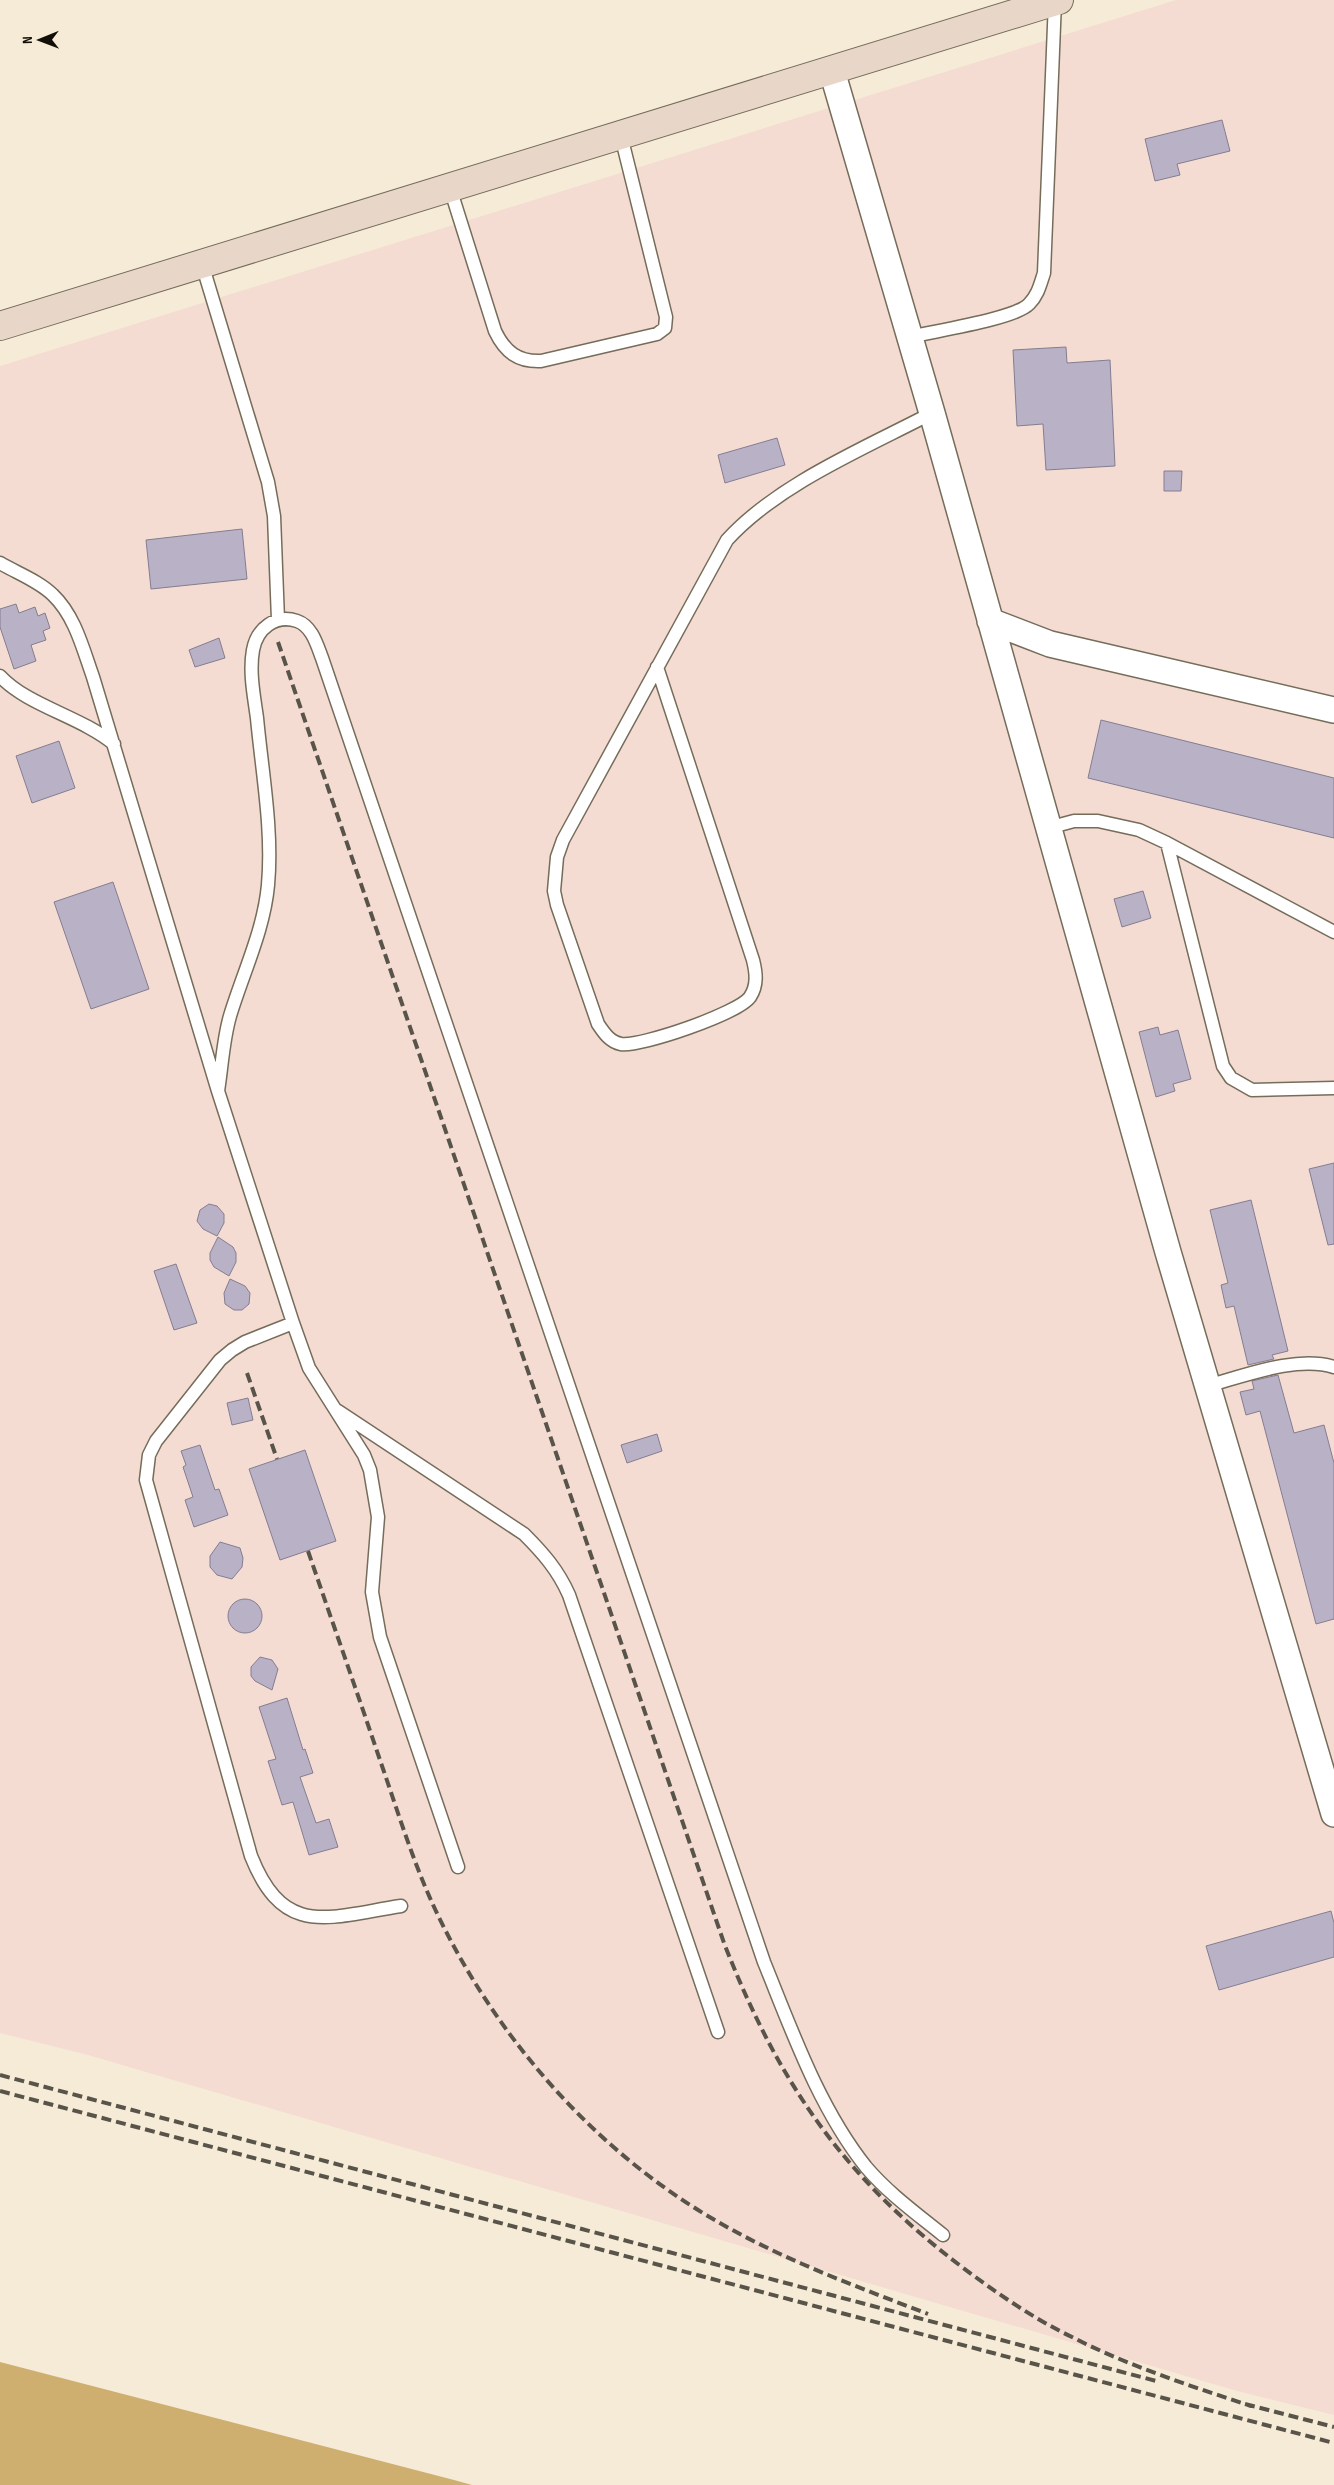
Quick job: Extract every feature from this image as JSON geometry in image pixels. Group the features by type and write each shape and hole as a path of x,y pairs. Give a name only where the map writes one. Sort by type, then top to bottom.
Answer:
{"main road":[{"path":"0,326 1057,1"}],"street":[{"path":"832,71 932,413 1207,1386 1334,1814"},
{"path":"990,622 1050,644 1334,710"}],"lane":[{"path":"910,337 1009,314 1028,306 1038,293 1044,273 1057,1"},
{"path":"450,188 495,331 505,349 512,355 522,360 541,361 657,334 665,328 666,317 621,136"},
{"path":"202,264 270,489 274,516 278,620"},
{"path":"657,667 753,960 756,973 755,987 750,997 729,1012 650,1041 619,1044 606,1036 598,1024 557,905 554,876 556,857 563,840 657,667 727,540 742,524 819,471 932,413"},
{"path":"0,563 52,594 62,606 81,643 114,744 218,1091 293,1323 309,1368 364,1455 370,1470 378,1517 372,1592 375,1617 380,1637 458,1867"},
{"path":"218,1091 230,1019 264,913 268,884 267,835 252,665 253,650 262,630 278,620 289,619 301,623 313,636 322,658 743,1904 771,1980 820,2091 854,2150 882,2184 943,2235"},
{"path":"0,676 18,691 87,725 114,744"},
{"path":"1048,828 1074,821 1098,821 1139,830 1334,932"},
{"path":"1167,843 1223,1066 1232,1078 1252,1090 1334,1088"},
{"path":"293,1323 245,1342 220,1360 156,1440 149,1455 146,1480 216,1735 259,1876 280,1904 293,1912 306,1916 320,1918 401,1906"},
{"path":"1207,1386 1296,1364 1334,1361"},
{"path":"1314,1363 1334,1367"},
{"path":"334,1408 524,1534 547,1557 560,1575 573,1605 718,2032"}],"shaded area":[{"path":"1176,0 1334,0 1334,2415 1237,2391 88,2055 0,2033 0,366"},
{"path":"0,2362 454,2480 472,2485 0,2485"}],"building":[{"path":"1222,120 1230,151 1177,164 1180,175 1155,181 1145,139"},
{"path":"1066,347 1067,363 1110,360 1115,466 1046,470 1043,424 1017,426 1013,350"},
{"path":"777,438 785,465 725,483 718,455"},
{"path":"1164,471 1182,471 1181,491 1164,491"},
{"path":"242,529 247,579 151,589 146,540"},
{"path":"16,604 19,613 35,607 38,616 45,613 50,628 43,631 46,640 31,645 36,661 14,669 0,627 0,609"},
{"path":"219,638 225,658 195,667 189,650"},
{"path":"1101,720 1334,778 1334,838 1088,778"},
{"path":"59,741 75,788 32,803 16,756"},
{"path":"113,882 149,989 91,1009 54,902"},
{"path":"1143,891 1151,918 1122,927 1114,899"},
{"path":"1158,1027 1160,1035 1178,1030 1191,1079 1173,1084 1175,1091 1156,1097 1139,1032"},
{"path":"1334,1163 1334,1244 1328,1245 1309,1169"},
{"path":"1251,1200 1288,1351 1272,1355 1274,1359 1248,1365 1234,1306 1226,1308 1221,1285 1228,1283 1210,1210"},
{"path":"209,1204 217,1206 224,1214 224,1223 217,1236 203,1229 197,1221 200,1210"},
{"path":"218,1237 233,1247 236,1253 236,1262 229,1276 214,1267 210,1260 210,1253"},
{"path":"176,1264 197,1323 174,1330 154,1271"},
{"path":"230,1279 245,1286 250,1293 249,1304 242,1310 234,1310 225,1304 224,1293"},
{"path":"1278,1375 1294,1433 1324,1425 1334,1463 1334,1619 1316,1624 1260,1411 1246,1415 1240,1392 1254,1389 1252,1381"},
{"path":"248,1398 253,1420 232,1425 227,1403"},
{"path":"657,1434 662,1451 627,1463 621,1445"},
{"path":"200,1445 215,1490 219,1489 228,1515 194,1527 185,1500 193,1497 183,1467 186,1465 181,1451"},
{"path":"305,1450 336,1541 280,1560 249,1469"},
{"path":"220,1542 240,1548 243,1558 242,1567 232,1579 217,1575 210,1567 210,1556"},
{"path":"245,1599 257,1604 262,1616 257,1628 245,1633 233,1628 228,1616 233,1604"},
{"path":"260,1657 272,1660 278,1669 272,1690 255,1681 251,1676 251,1667"},
{"path":"287,1698 303,1750 305,1749 313,1773 300,1777 316,1823 329,1819 338,1847 309,1855 293,1802 282,1805 268,1761 276,1759 259,1707"},
{"path":"1331,1911 1334,1923 1334,1957 1219,1990 1206,1946"}],"railway":[{"path":"278,642 724,1943 767,2040 792,2083 819,2123 849,2162 882,2198 920,2233 962,2267 1030,2314 1059,2331 1117,2358 1251,2406"},
{"path":"247,1373 277,1459"},
{"path":"308,1551 406,1837 427,1891 459,1956 486,2001 517,2044 551,2085 588,2123 627,2159 669,2191 713,2219 765,2247 819,2271 928,2314"},
{"path":"0,2075 1160,2382"},
{"path":"0,2091 1334,2443"},
{"path":"1245,2404 1334,2427"}]}
